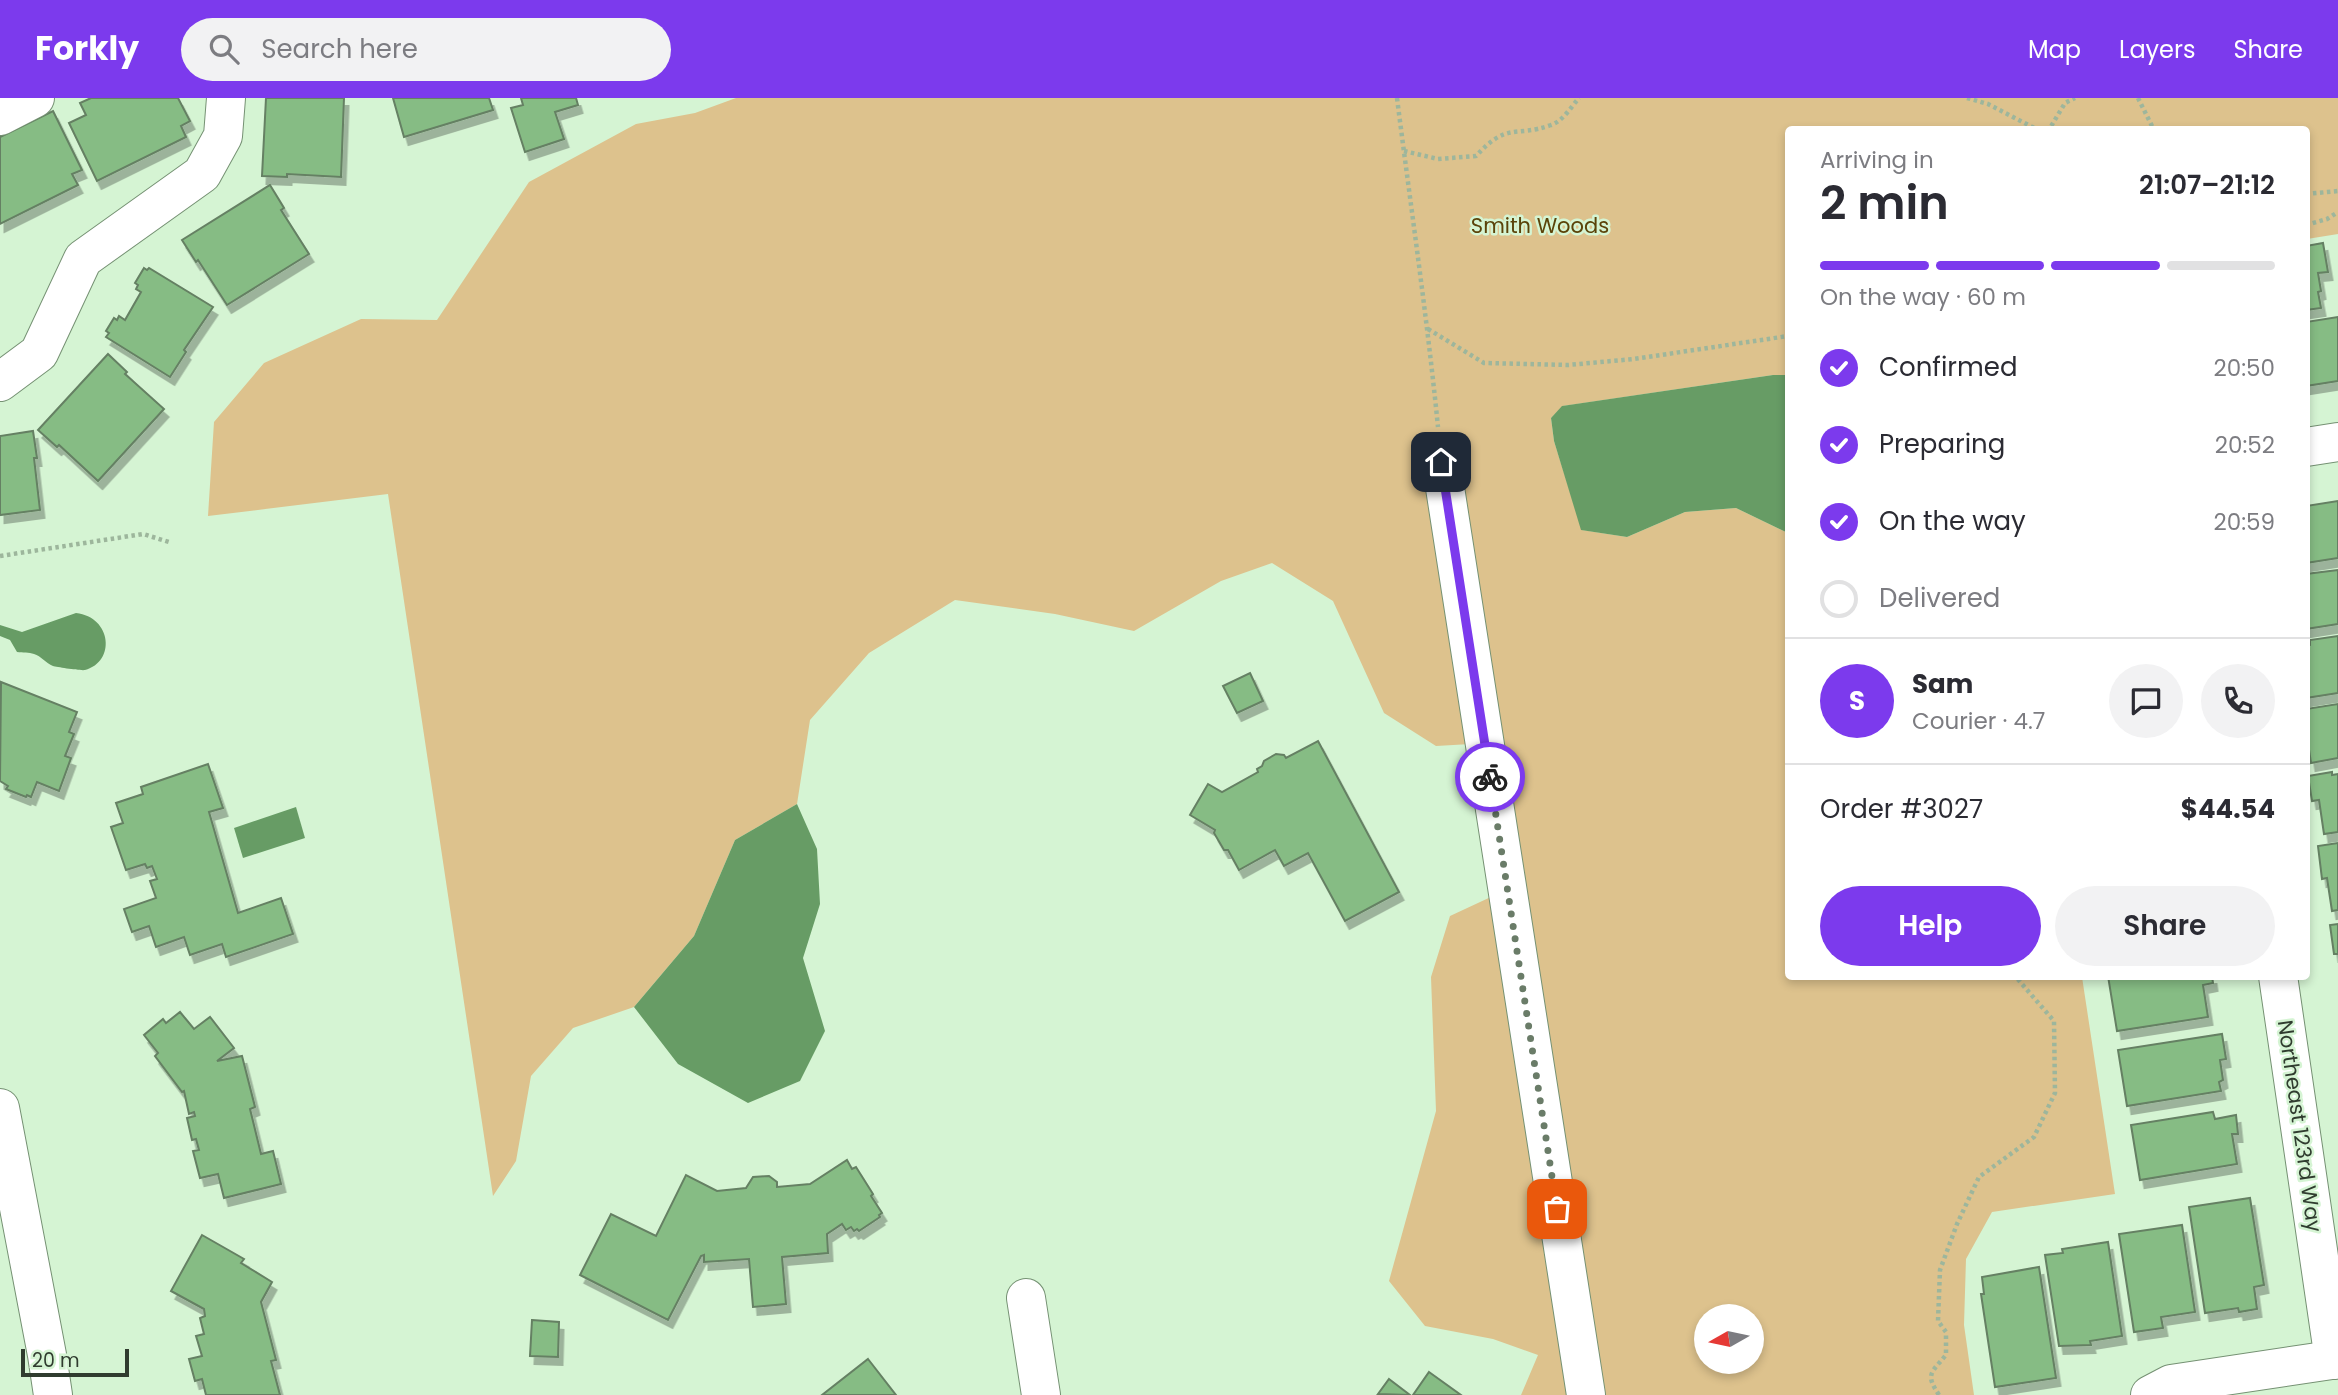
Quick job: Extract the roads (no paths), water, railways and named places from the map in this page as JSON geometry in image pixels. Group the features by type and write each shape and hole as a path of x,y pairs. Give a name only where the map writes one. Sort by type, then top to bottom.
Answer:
{"street":[{"path":"0,116 35,98"},
{"path":"0,382 39,353 83,259 202,174 223,136 226,98"},
{"path":"2310,446 2338,443"},
{"path":"1441,462 1586,1395"},
{"name":"Northeast 123rd Way","path":"2279,980 2336,1359"},
{"path":"0,1108 53,1395"},
{"path":"1026,1298 1041,1395"},
{"path":"2150,1395 2171,1384 2336,1359"}],"park label":[{"name":"Smith Woods","path":"1540,225"}]}
